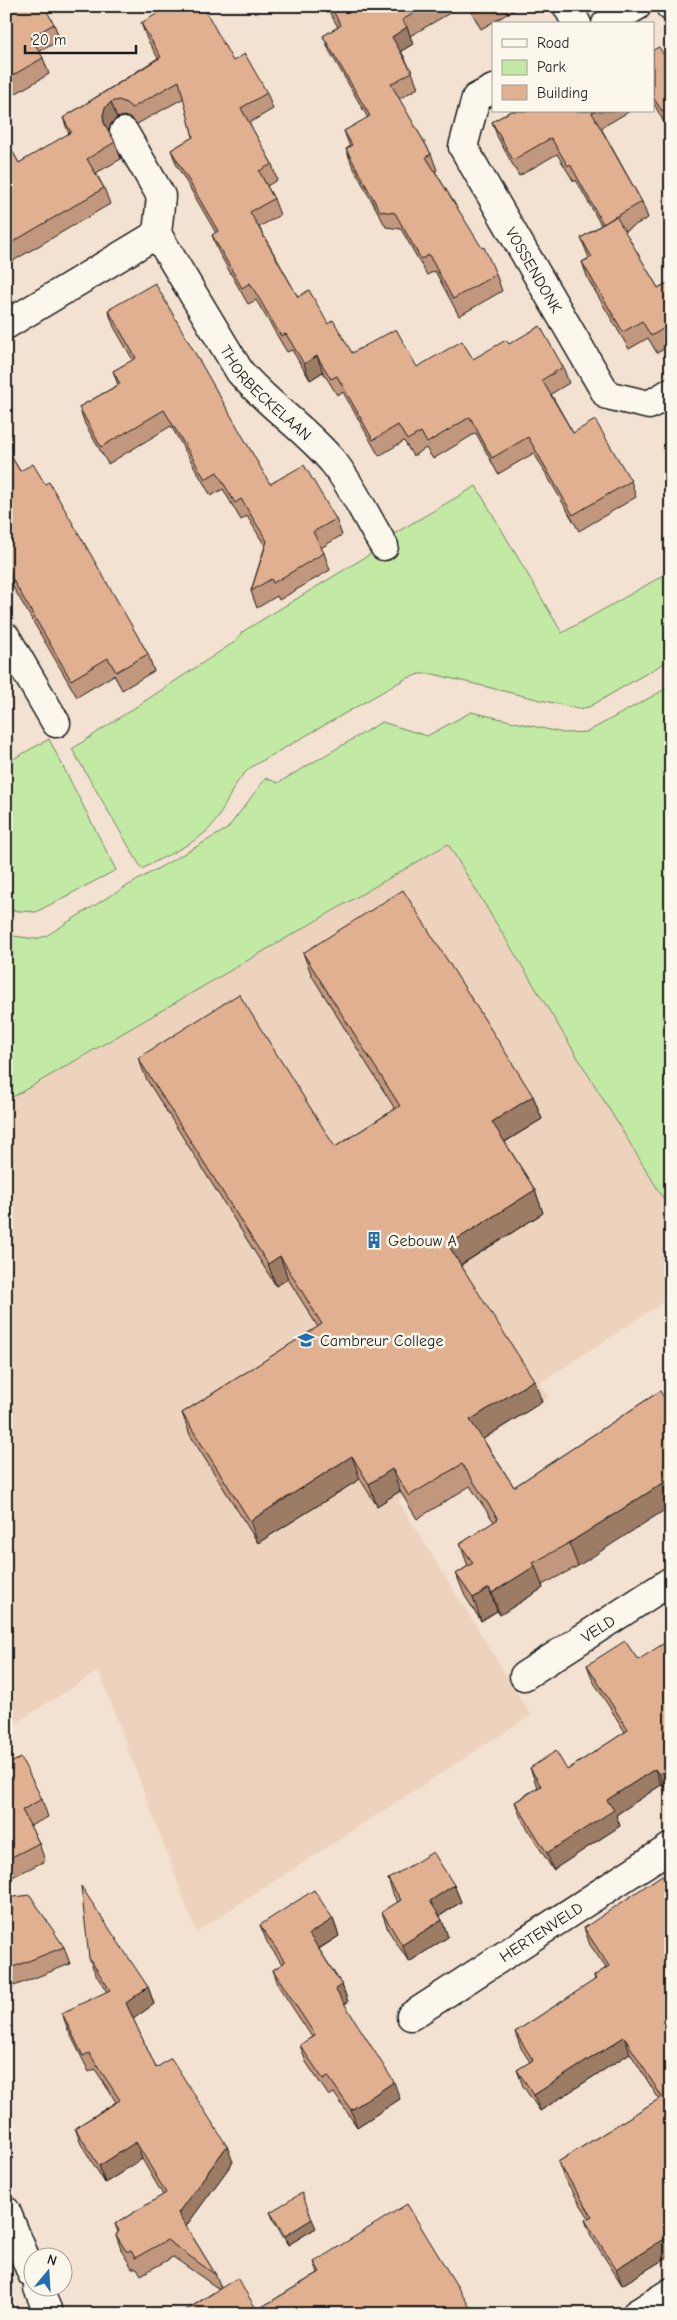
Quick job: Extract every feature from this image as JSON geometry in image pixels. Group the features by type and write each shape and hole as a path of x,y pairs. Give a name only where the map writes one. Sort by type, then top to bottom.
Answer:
{"street":[{"path":"567,6 576,22"},
{"path":"609,22 637,6"},
{"name":"VOSSENDONK","path":"492,89 476,98 463,147 607,395 649,405 671,392"},
{"path":"6,324 156,234 161,196 124,132"},
{"name":"THORBECKELAAN","path":"156,234 240,372 256,392 309,437 335,464 384,546"},
{"path":"6,637 56,723"},
{"name":"VELD","path":"524,1676 671,1581"},
{"name":"HERTENVELD","path":"412,2016 671,1847"},
{"path":"6,2211 22,2250"},
{"path":"636,2314 671,2292"},
{"path":"42,2298 49,2314"}],"shaded area":[{"name":"Cambreur College","path":"671,735 671,1297 540,1383 549,1397 398,1500 531,1715 196,1932 99,1671 6,1729 6,1101 492,819"}],"green space":[{"path":"476,486 562,633 671,571 671,659 589,707 578,709 433,674 420,674 405,679 253,766 239,780 221,814 209,829 186,846 142,869 72,749 236,641 242,632 372,553 376,558 398,546 392,535"},
{"path":"671,686 671,1211 448,844 6,1101 6,935 36,939 46,936 108,897 227,829 266,778 278,783 382,722 427,736 471,712 563,733 587,732"},
{"path":"49,739 116,870 36,912 6,910 6,763"}],"building":[{"path":"6,6 44,6 54,24 31,37 43,58 6,79"},
{"path":"171,6 203,6 233,61 245,54 267,93 241,108 272,164 259,171 274,199 250,212 298,297 309,290 328,324 333,320 352,353 396,329 417,367 462,341 473,359 506,340 509,344 540,326 563,367 542,380 573,433 595,420 631,481 573,515 528,437 492,458 470,417 427,443 421,432 407,440 398,425 373,440 337,376 331,379 317,356 304,364 286,334 281,336 250,283 242,288 212,235 218,231 171,150 193,137 179,81 132,108 119,100 111,102 105,108 103,115 104,123 115,142 87,159 104,188 6,246 6,140 19,163 71,132 63,118 161,57 141,23"},
{"path":"330,6 427,6 402,20 407,27 392,37 412,72 391,84 431,154 426,157 482,248 484,247 496,274 453,299 429,255 421,259 395,213 380,211 346,149 352,145 344,131 370,116 323,36 341,25"},
{"path":"472,6 485,6 475,12"},
{"path":"659,47 671,67 671,106 662,111 654,99 654,50"},
{"path":"509,112 594,112 592,113 642,202 603,224 570,164 568,166 551,138 513,160 492,122"},
{"path":"616,216 658,288 671,281 671,324 651,336 642,321 623,332 582,262 592,257 581,238"},
{"path":"155,283 270,484 304,465 336,519 313,532 324,553 273,583 271,579 251,591 267,541 241,499 235,503 217,472 205,479 164,410 101,447 79,407 120,384 113,371 136,358 108,310"},
{"path":"6,448 20,471 33,464 45,484 49,482 148,654 116,672 108,658 71,680 6,568"},
{"name":"Gebouw A","path":"403,890 533,1096 492,1122 535,1190 448,1245 534,1380 470,1420 514,1487 660,1391 671,1408 671,1478 569,1543 533,1563 535,1566 492,1593 489,1588 473,1598 456,1574 473,1563 460,1544 498,1519 462,1464 409,1496 392,1469 369,1484 352,1456 250,1521 182,1413 322,1324 280,1256 268,1264 138,1058 239,994 335,1147 400,1106 303,953"},
{"path":"625,1641 638,1660 666,1642 671,1649 671,1767 659,1774 655,1769 607,1800 614,1810 547,1853 515,1802 541,1786 530,1768 556,1751 567,1770 628,1730 587,1665"},
{"path":"21,1758 42,1799 22,1810 39,1843 6,1860 6,1765"},
{"path":"433,1852 454,1885 430,1901 442,1920 402,1945 382,1912 401,1900 388,1879"},
{"path":"662,1875 671,1887 671,2235 616,2269 585,2220 592,2216 558,2162 662,2097 624,2037 534,2095 517,2070 533,2060 515,2032 596,1979 594,1976 609,1966 584,1928"},
{"path":"81,1886 148,1987 126,2003 156,2068 171,2058 227,2146 178,2213 216,2275 167,2240 135,2258 131,2251 126,2251 116,2235 119,2231 115,2224 166,2193 136,2142 99,2166 75,2128 120,2100 89,2053 83,2056 62,2013 110,1990 89,1958"},
{"path":"314,1890 333,1919 309,1934 342,1985 335,1989 394,2082 351,2110 328,2076 323,2079 300,2045 315,2035 273,1970 285,1962 260,1925"},
{"path":"30,1895 64,1947 8,1969 6,1964 6,1898"},
{"path":"302,2193 312,2219 285,2236 270,2212"},
{"path":"407,2204 474,2314 180,2314 237,2278 257,2310 320,2272 314,2262"}],"place":[{"name":"Gebouw A","path":"374,1240"},
{"name":"Cambreur College","path":"306,1340"}]}
